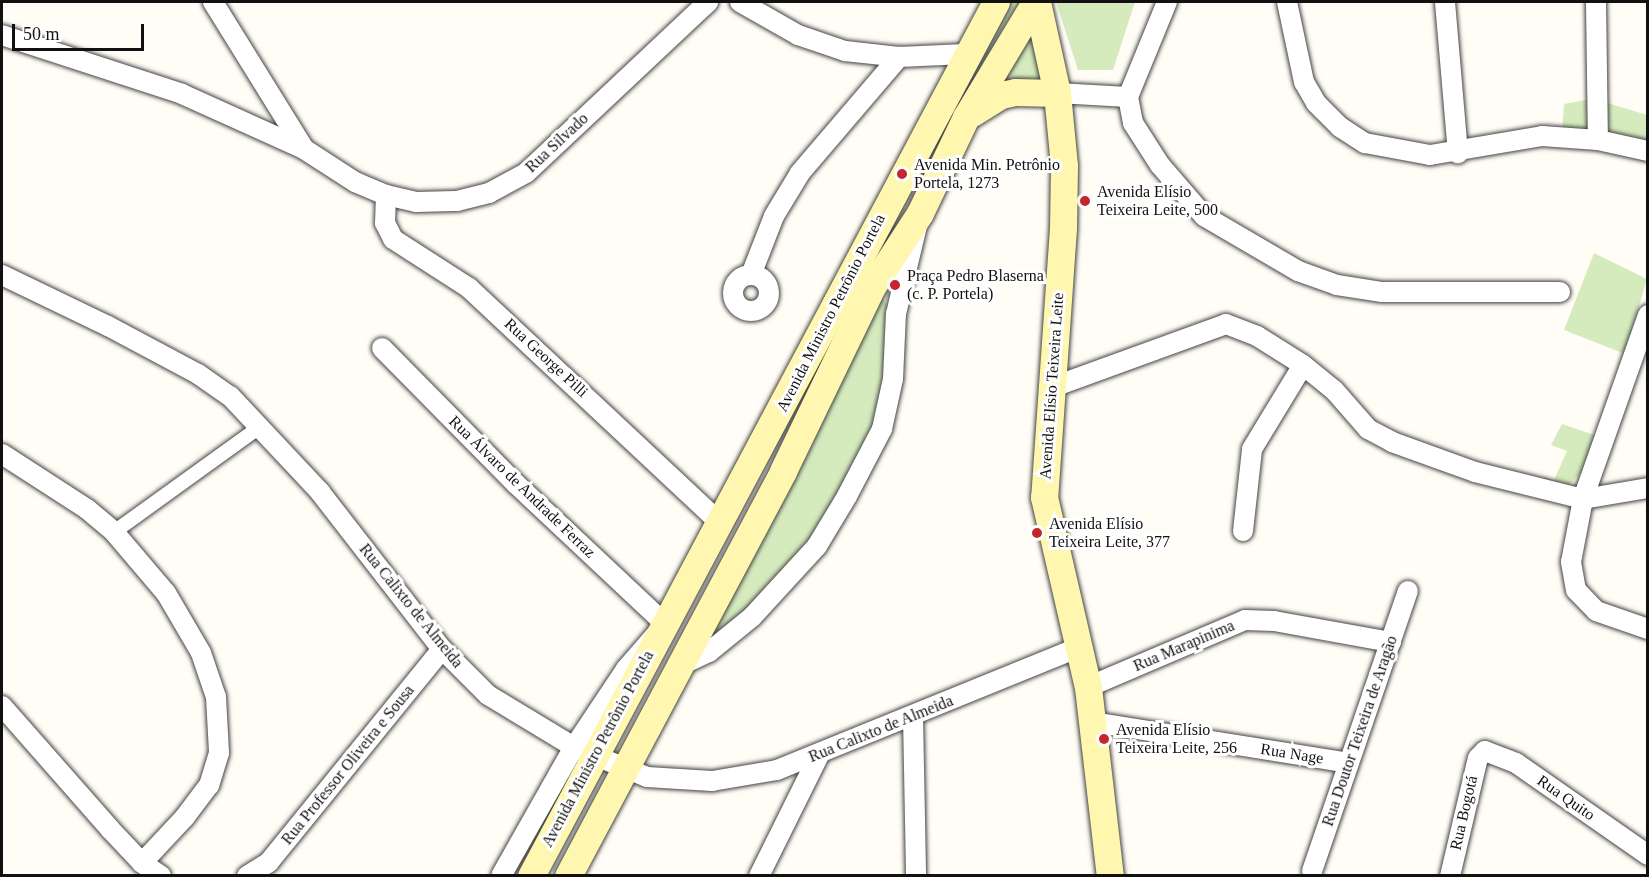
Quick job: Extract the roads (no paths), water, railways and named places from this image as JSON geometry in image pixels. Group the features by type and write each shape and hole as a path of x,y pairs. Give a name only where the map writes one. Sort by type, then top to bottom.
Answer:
{"main road":[{"name":"Avenida Ministro Petrônio Portela","path":"568,876 783,471 860,284 965,54 996,2"},
{"name":"Avenida Ministro Petrônio Portela","path":"531,876 584,751 665,624 720,523 860,284 920,213 966,117 1036,2"},
{"name":"Avenida Elísio Teixeira Leite","path":"1036,2 1057,93 1064,201 1044,497 1077,648 1088,687 1110,876"},
{"path":"966,117 1001,95 1031,90 1057,93"}],"street":[{"name":"Rua Silvado","path":"213,2 304,149 355,182 386,195 416,202 457,201 489,193 526,173 708,2"},
{"path":"740,2 819,44 899,57 965,54"},
{"path":"1167,2 1128,97 1133,123 1160,165 1198,210 1219,227 1298,270 1337,285 1382,292 1560,292"},
{"path":"1287,2 1304,82 1316,103 1340,127 1365,144 1397,152 1458,153 1542,136 1598,140 1647,151"},
{"path":"1445,2 1458,153"},
{"path":"1596,2 1598,140"},
{"path":"2,35 182,94 304,149"},
{"path":"751,275 774,216 800,173 899,57"},
{"path":"1057,93 1128,97"},
{"name":"Rua George Pilli","path":"386,195 386,224 393,239 469,288 720,523"},
{"name":"Avenida Ministro Petrônio Portela","path":"679,666 729,638 817,546 882,429 893,379 896,314 920,213"},
{"name":"Rua Calixto de Almeida","path":"2,275 198,374 230,396 261,426 320,492 442,649 488,695 584,751 647,777 712,781 777,770 819,755 1077,648"},
{"path":"860,284 896,314"},
{"path":"1647,315 1583,499 1571,562 1576,590 1596,611 1647,629"},
{"path":"1053,387 1226,324 1257,336 1303,365 1334,390 1368,429 1392,442 1475,472 1583,499 1647,488"},
{"name":"Rua Álvaro de Andrade Ferraz","path":"382,348 515,483 665,624"},
{"path":"1244,531 1252,449 1303,365"},
{"path":"114,532 261,426"},
{"path":"2,454 87,509 114,532 166,592 201,653 216,697 220,726 219,753 209,785 185,817 142,863"},
{"name":"Rua Doutor Teixeira de Aragão","path":"1312,871 1408,591"},
{"name":"Rua Marapinima","path":"1088,687 1245,620 1274,621 1390,642"},
{"name":"Rua Professor Oliveira e Sousa","path":"248,876 269,862 442,649"},
{"path":"2,706 142,863 161,876"},
{"path":"913,716 916,876"},
{"name":"Rua Nage","path":"1093,722 1349,763"},
{"name":"Avenida Ministro Petrônio Portela","path":"501,876 584,751"},
{"name":"Rua Quito","path":"1482,752 1492,751 1516,763 1647,855"},
{"name":"Rua Bogotá","path":"1450,876 1468,791 1482,752"},
{"path":"759,876 819,755"}],"place":[{"name":"Avenida Min. Petrônio Portela, 1273","path":"902,174"},
{"name":"Avenida Elísio Teixeira Leite, 500","path":"1085,201"},
{"name":"Praça Pedro Blaserna (c. P. Portela)","path":"895,285"},
{"name":"Avenida Elísio Teixeira Leite, 377","path":"1037,533"},
{"name":"Avenida Elísio Teixeira Leite, 256","path":"1104,739"}]}
